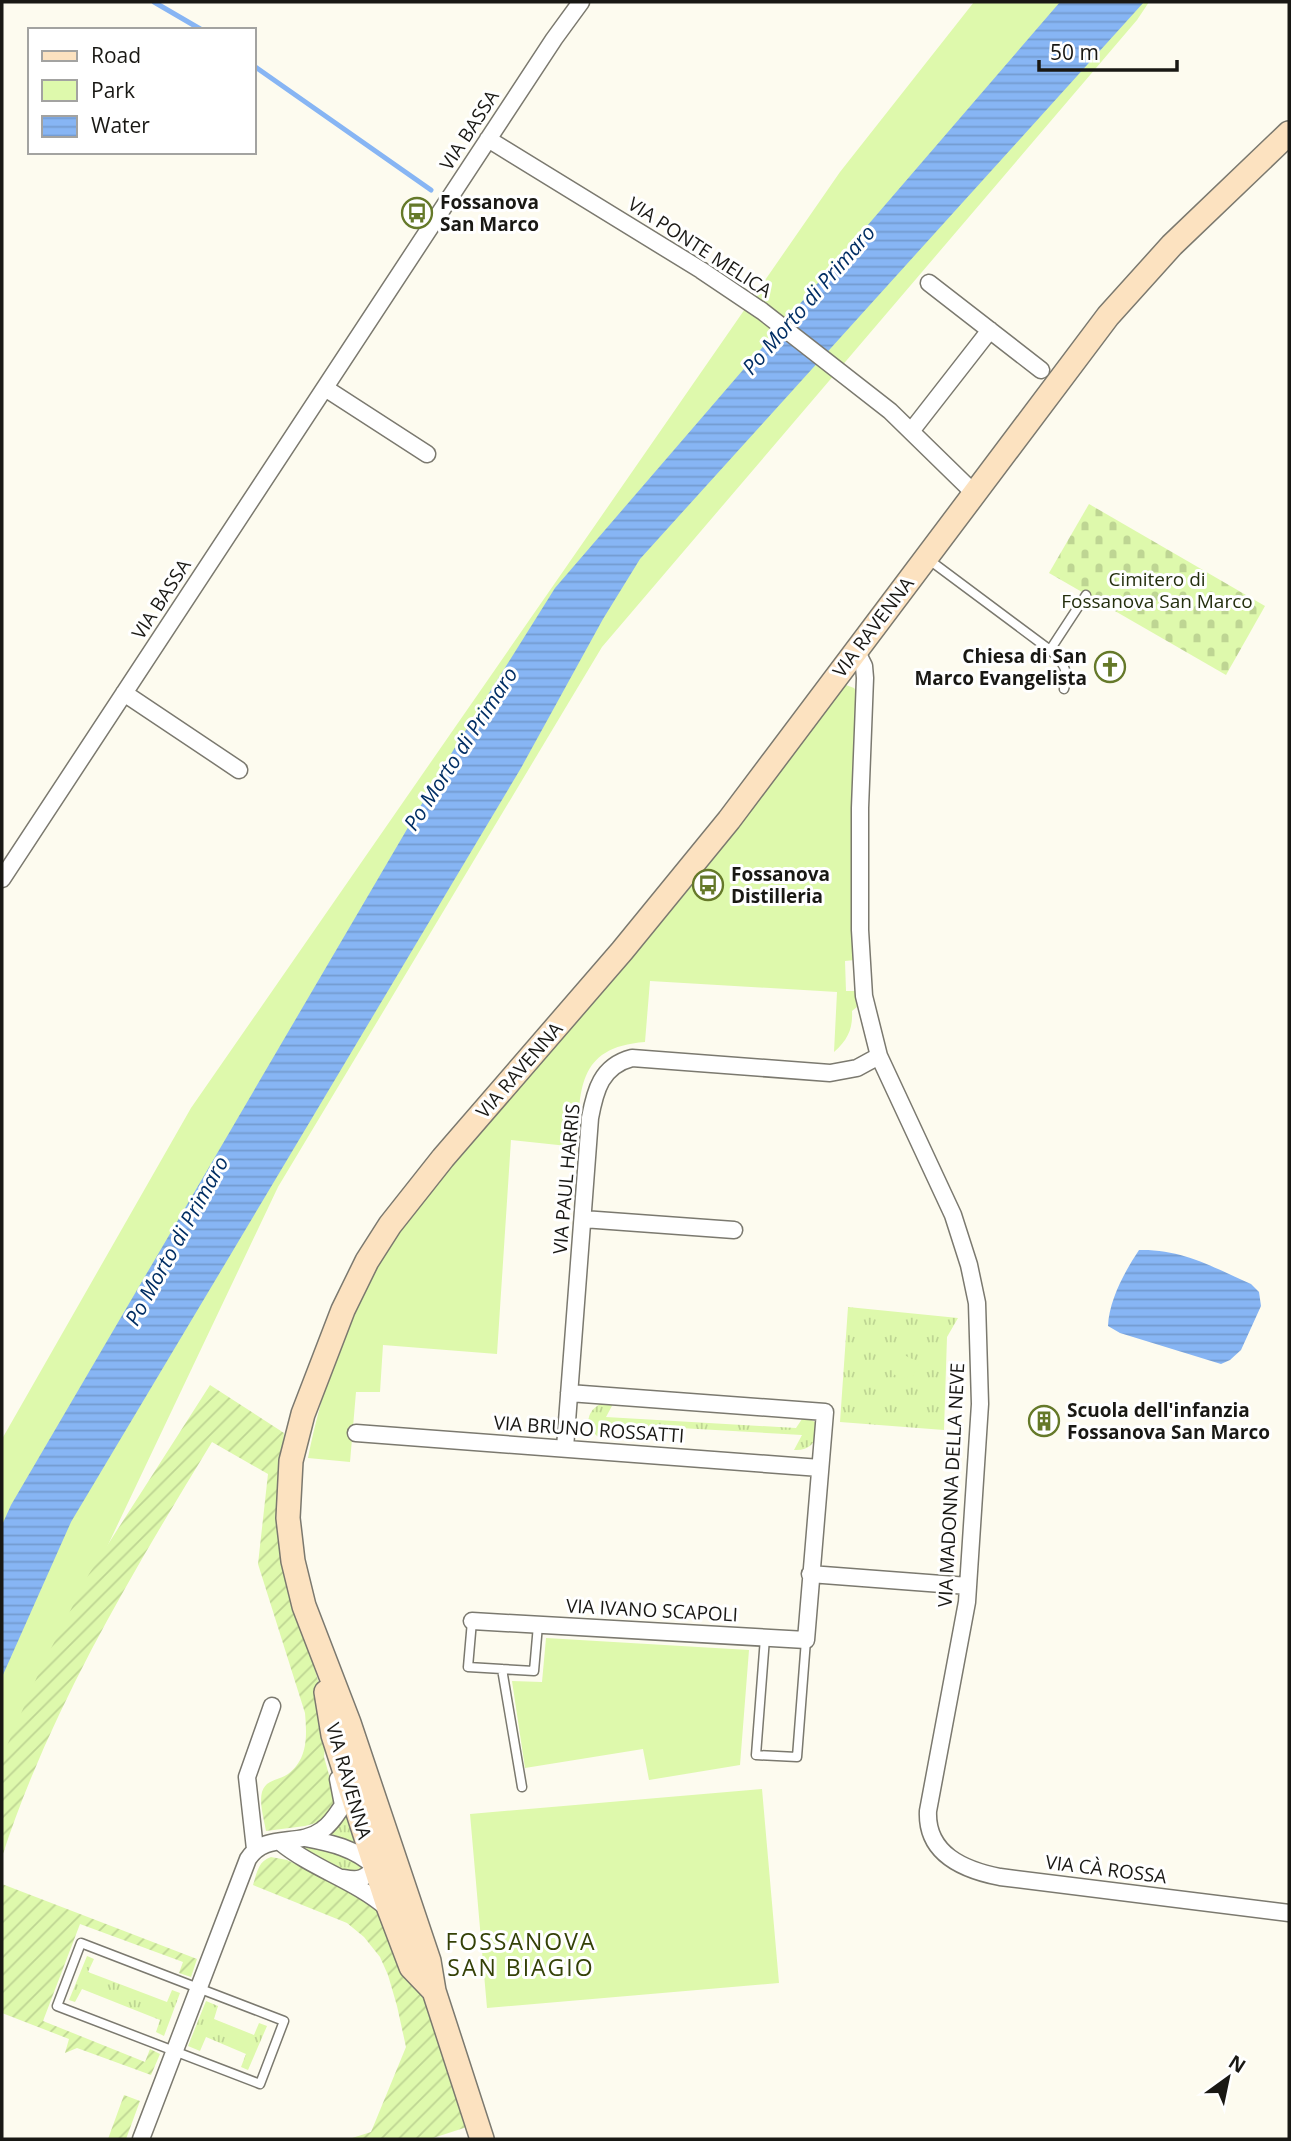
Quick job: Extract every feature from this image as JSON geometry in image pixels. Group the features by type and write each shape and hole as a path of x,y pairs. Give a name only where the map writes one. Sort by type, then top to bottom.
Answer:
{"main road":[{"name":"VIA RAVENNA","path":"434,1991 411,1967 388,1909 385,1863 349,1723 304,1606 293,1562 288,1518 291,1461 303,1414 343,1310 390,1225 729,820 1134,285 1289,133"},
{"name":"VIA RAVENNA","path":"320,1652 332,1735 429,1961 434,1991 482,2139"}],"street":[{"name":"VIA BASSA","path":"2,879 554,39 581,2"},
{"name":"VIA PONTE MELICA","path":"488,139 701,270 762,311 845,374 912,430 974,493"},
{"path":"929,283 1041,370"},
{"path":"912,430 990,330"},
{"path":"325,388 427,454"},
{"name":"VIA MADONNA DELLA NEVE","path":"856,650 864,666 865,678 860,808 862,964 866,1005 879,1056 953,1215 978,1303 980,1404 968,1586 963,1628 928,1811 932,1837"},
{"path":"124,693 239,770"},
{"name":"VIA PAUL HARRIS","path":"565,1448 590,1118 601,1078 620,1061 632,1058 830,1073 857,1068 879,1056"},
{"path":"583,1219 734,1230"},
{"name":"VIA BRUNO ROSSATTI","path":"569,1393 825,1412 810,1574"},
{"name":"VIA BRUNO ROSSATTI","path":"356,1433 820,1468"},
{"path":"806,1640 810,1574 968,1586"},
{"name":"VIA IVANO SCAPOLI","path":"472,1620 806,1640"},
{"path":"255,1849 247,1777 272,1706"},
{"path":"141,2139 248,1859 255,1849 268,1842 280,1842 322,1830 343,1805 332,1758 332,1735"},
{"path":"302,1837 385,1863"},
{"name":"VIA CÀ ROSSA","path":"932,1837 950,1858 974,1872 1289,1913"},
{"path":"280,1842 298,1857 372,1894 388,1909"},
{"path":"334,1875 360,1880 385,1863"}],"lane":[{"name":"VIA RAVENNA","path":"926,557 1050,650 1065,668 1064,689"},
{"path":"1050,650 1086,595"},
{"name":"VIA IVANO SCAPOLI","path":"472,1620 468,1667 534,1671 538,1625"},
{"path":"765,1638 756,1755 797,1758 806,1640"},
{"path":"502,1669 522,1787"},
{"path":"81,1943 284,2021 260,2084 175,2051 57,2006 81,1943"}],"green space":[{"path":"974,2 1149,2 1137,20 602,647 278,1187 2,1768 2,1439 191,1108 840,172"},
{"name":"Cimitero di Fossanova San Marco","path":"1089,504 1265,606 1226,675 1049,573"},
{"path":"841,686 854,688 859,695 855,960 845,961 846,991 855,991 857,1007 852,1011 852,1023 843,1043 834,1052 837,992 650,981 645,1042 622,1046 606,1053 594,1063 586,1075 579,1108 577,1147 511,1140 497,1354 383,1345 380,1392 356,1392 350,1462 308,1458 320,1405 337,1353 370,1279 393,1242 485,1125 706,868"},
{"path":"848,1307 958,1318 947,1337 944,1430 840,1422"},
{"path":"906,1356 919,1362 914,1375 901,1379 892,1373 898,1361"},
{"path":"210,1385 284,1433 280,1476 291,1595 325,1702 324,1757 335,1796 333,1806 323,1821 266,1831 261,1806 262,1792 266,1785 295,1768 303,1754 306,1738 305,1713 258,1564 268,1474 212,1442 123,1592 68,1696 43,1749 2,1857 2,1757 40,1670 89,1574"},
{"path":"602,1403 613,1404 606,1417 796,1428 804,1416 815,1422 819,1430 811,1445 799,1450 794,1450 802,1435 609,1424 600,1439 588,1427 588,1422 591,1412"},
{"path":"546,1638 749,1650 740,1765 649,1780 643,1749 525,1768 512,1681 542,1682"},
{"path":"762,1789 779,1983 487,2008 470,1814"},
{"path":"351,1807 363,1849 323,1836"},
{"path":"312,1843 366,1864 368,1872 347,1875 286,1844"},
{"path":"271,1857 287,1860 364,1897 379,1911 423,1995 467,2127 430,2139 349,2139 371,2132 406,2047 397,2006 380,1957 364,1937 347,1923 253,1885 261,1864"},
{"path":"2,1884 197,1959 191,1977 179,1973 183,1962 80,1924 43,2021 145,2062 150,2049 160,2054 151,2075 77,2048 65,2053 69,2039 2,2013"},
{"path":"87,1956 94,1959 88,1972 167,2002 172,1990 180,1993 164,2036 156,2032 160,2020 82,1989 75,2002 69,2000"},
{"path":"206,2001 218,2006 214,2019 254,2035 259,2023 267,2026 248,2070 241,2067 246,2054 206,2037 200,2051 188,2046"},
{"path":"124,2095 140,2101 126,2139 108,2139"}],"water":[{"name":"Po Morto di Primaro","path":"1060,2 1144,2 640,559 603,619 521,768 71,1522 2,1677 2,1525 11,1505 454,749 555,588"},
{"path":"1139,1250 1155,1250 1183,1256 1251,1284 1259,1292 1261,1306 1241,1350 1221,1364 1120,1333 1108,1326 1123,1276"}],"waterway":[{"path":"154,2 199,28"},
{"path":"256,67 431,190"}],"place":[{"name":"Fossanova San Marco","path":"417,213"},
{"name":"Chiesa di San Marco Evangelista","path":"1110,667"},
{"name":"Fossanova Distilleria","path":"708,885"},
{"name":"Scuola dell'infanzia Fossanova San Marco","path":"1044,1421"}],"district":[{"name":"FOSSANOVA SAN BIAGIO","path":"521,1955"}]}
